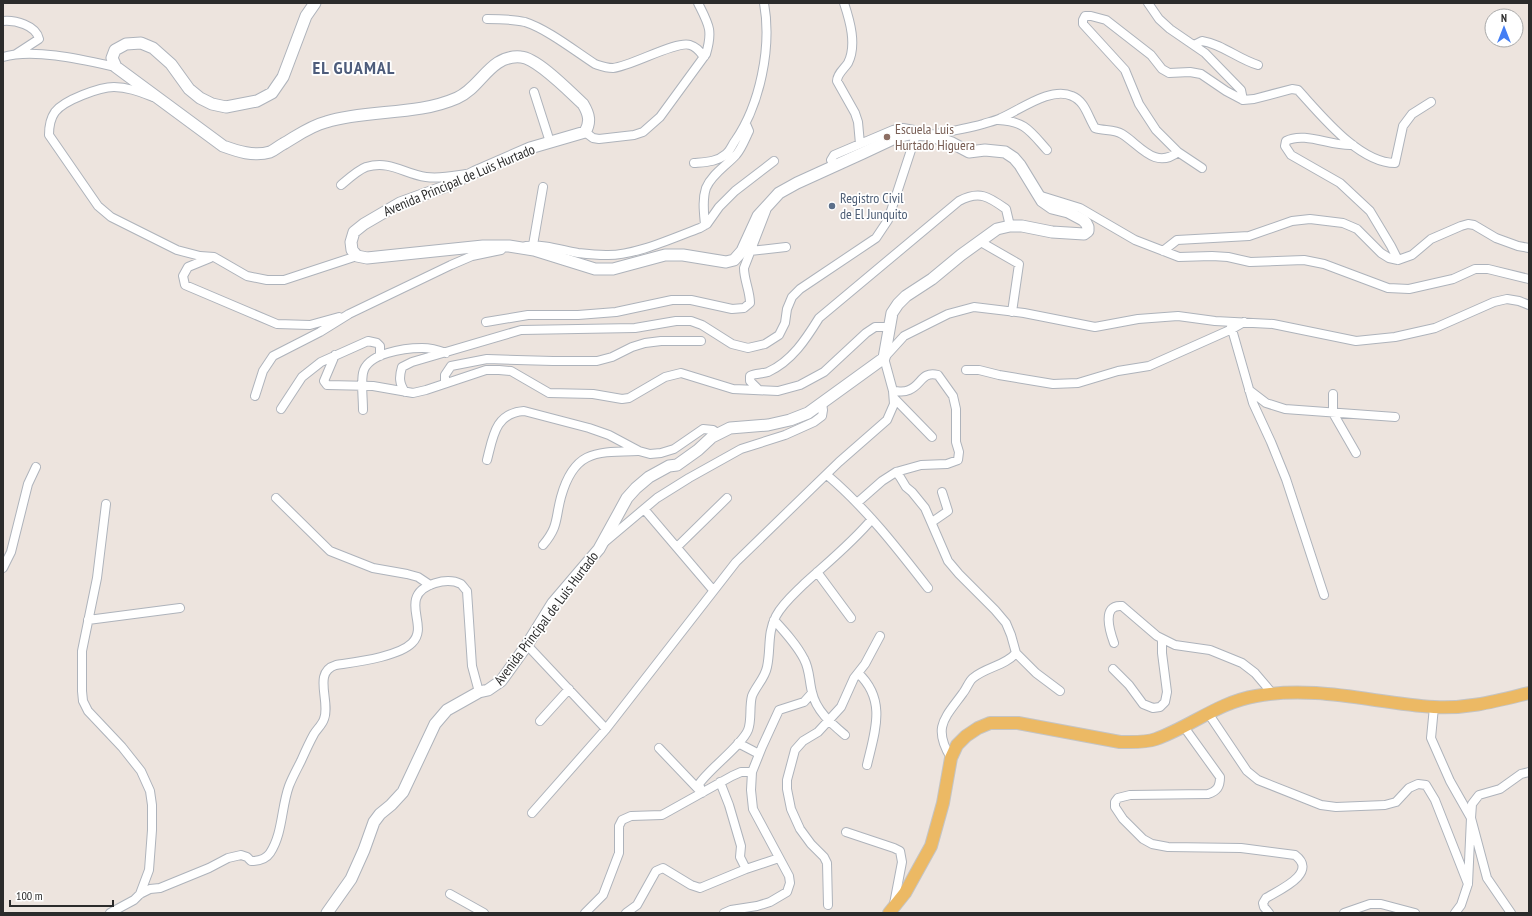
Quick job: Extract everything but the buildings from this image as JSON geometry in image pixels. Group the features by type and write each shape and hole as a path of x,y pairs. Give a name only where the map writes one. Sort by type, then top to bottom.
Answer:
{"main road":[{"path":"891,911 905,892 931,846 943,803 951,758 957,745 966,736 978,728 990,723 1018,723 1120,742 1136,742 1155,740 1184,727 1208,713 1238,700 1272,693 1310,691 1434,707 1468,707 1529,693"}],"street":[{"path":"116,67 112,58 115,50 126,44 141,43 153,48 171,64 189,89 200,98 212,104 226,107 257,101 272,93 283,77 306,16 315,3"},
{"path":"16,54 66,57 116,67 223,146 239,152 253,154 270,152 308,128 326,121 422,109 448,102 465,95 490,69 501,60 513,57 522,57 535,62 583,104 588,112 589,120 588,127 585,132 593,138 599,139 634,135 643,132 660,118 704,57 710,43 710,30 698,3"},
{"path":"694,163 713,161 727,153 746,123 762,77 767,19 764,3"},
{"path":"844,3 850,22 852,46 850,58 846,66 837,77 837,81 855,113 858,122 860,144"},
{"path":"1148,3 1159,19 1170,29 1205,53 1241,90 1243,100"},
{"path":"1202,168 1178,152 1156,130 1139,104 1125,70 1083,24 1083,20 1086,16 1106,20 1151,55 1162,69 1169,73 1190,72 1201,74 1226,91 1243,100 1254,99 1292,89 1298,90 1332,126 1353,145 1376,159 1387,163 1395,163 1403,126 1412,114 1431,102"},
{"path":"487,19 524,22 539,28 595,64 603,67 614,68 649,57 681,44 689,44 696,48 704,57"},
{"path":"3,21 13,20 30,27 38,35 39,39 16,54 3,58"},
{"path":"1194,45 1202,41 1213,42 1246,61 1258,65"},
{"path":"160,100 130,89 103,87 66,103 55,111 50,122 49,135 98,206 111,217 177,250 200,256 214,257 247,276 267,280 284,280 357,256 367,258 483,246 513,247 534,250 595,268 613,268 665,255 683,255 726,262 734,260 742,251 758,216 779,193 834,166 897,138 910,134 928,135 968,128 996,120 1046,96 1057,94 1074,96 1081,102 1095,128 1102,131 1121,133 1146,153 1157,158 1168,158 1178,152"},
{"path":"534,92 550,142"},
{"path":"996,120 1012,121 1022,124 1047,150"},
{"path":"704,225 706,188 714,176 736,155 749,131 746,123"},
{"path":"405,392 400,384 402,367 412,362 521,330 635,328 676,321 691,321 732,344 748,348 765,344 779,335 785,323 787,309 792,297 800,289 876,238 888,220 916,135 914,130 903,128 893,130 834,155 831,160 834,166"},
{"name":"Avenida Principal de Luis Hurtado","path":"357,256 352,250 351,242 354,232 364,224 400,203 447,186 530,148 585,132"},
{"path":"532,813 606,729 736,562 839,462 886,420 894,404 884,358 887,345 888,327 892,313 906,296 932,279 979,241 997,229 1010,226 1022,226 1052,232 1084,234 1088,231 1086,223 1068,212 1052,208 1042,201 1020,165 1014,158 1005,152 985,150 969,152 928,135"},
{"path":"1353,145 1344,146 1302,137 1286,140 1285,146 1291,155 1340,183 1370,211 1398,260"},
{"path":"255,396 263,370 273,356 320,332 349,314 472,256 513,247 533,245 578,253 614,255 635,251 700,228 734,191 774,162"},
{"path":"341,185 365,167 379,165 390,165 426,177 444,177 475,172"},
{"path":"533,245 543,187"},
{"path":"758,390 750,380 750,376 767,372 784,362 804,340 819,318 959,202 967,197 978,195 988,197 1006,209 1010,226"},
{"path":"1038,195 1080,208 1135,240 1179,257 1228,257 1250,262 1304,260 1324,264 1388,288 1409,290 1453,279 1475,269 1488,269 1529,279"},
{"path":"486,322 534,315 578,316 616,312 672,300 691,300 732,309 744,308 750,303 750,293 744,276 744,268 769,203"},
{"path":"1163,251 1177,240 1249,236 1292,221 1310,219 1343,222 1357,229 1381,253 1389,258 1398,260 1412,255 1431,238 1468,224 1474,225 1496,238 1518,246 1529,248"},
{"path":"979,241 1019,264 1012,312"},
{"path":"750,251 786,247"},
{"path":"214,257 188,267 183,276 185,285 277,324 310,325 349,314"},
{"path":"966,370 979,370 1053,384 1078,383 1118,371 1149,366 1231,325 1244,322 1274,324 1356,340 1374,340 1435,328 1494,302 1507,299 1519,301 1529,305"},
{"path":"884,358 904,336 948,314 974,307 1012,312 1096,327 1138,319 1178,316 1231,325"},
{"path":"510,333 534,315"},
{"path":"1231,325 1253,403 1286,479 1324,595"},
{"path":"335,355 324,381 328,385 363,386 413,393 486,370 511,370 549,393 593,394 622,399 629,398 665,377 681,373 733,389 778,391 800,385 824,372 874,327 888,327"},
{"path":"445,383 445,375 452,366 487,359 597,361 612,357 632,347 645,343 660,340 701,340"},
{"path":"281,409 302,377 321,362 368,341 377,343 380,346 380,356"},
{"path":"363,410 363,372 368,362 392,351 422,348 435,349 446,353"},
{"name":"Avenida Principal de Luis Hurtado","path":"327,913 351,879 364,850 374,822 402,792 435,724 447,710 479,692 488,690 501,681 527,645 553,603 602,544 627,498 636,488 668,466 677,465 698,450 712,437 730,428 768,424 790,420 808,414 884,358"},
{"path":"857,503 882,481 896,472 921,465 947,464 958,460 959,452 956,442 956,409 953,396 938,375 931,374 926,376 910,390 893,394"},
{"path":"1249,390 1266,403 1285,409 1395,417"},
{"path":"893,394 932,437"},
{"path":"1333,394 1333,413 1356,453"},
{"path":"602,544 657,498 683,482 741,449 785,435 814,422 822,416 822,404"},
{"path":"487,460 497,424 514,412 524,411 589,428 609,435 639,451 650,454 661,453 674,449 703,429 713,430 719,434"},
{"path":"543,545 552,534 557,522 569,475 577,464 589,456 608,452 639,451"},
{"path":"3,568 11,552 28,484 36,467"},
{"path":"896,472 918,502 925,508 948,561 959,574 996,610 1006,623 1016,654 1036,673 1060,691"},
{"path":"827,474 872,519 898,549 928,588"},
{"path":"932,522 948,511 942,492"},
{"path":"276,498 330,551 373,568 418,577 430,585"},
{"path":"677,547 727,498"},
{"path":"106,504 97,578 82,651 81,674 83,701 88,711 122,747 141,771 150,791 152,805 152,830 149,870 140,894"},
{"path":"644,509 713,590"},
{"path":"702,793 699,784 738,743 748,730 751,699 754,690 767,668 770,634 774,620 784,604 860,534 872,519"},
{"path":"817,572 851,618"},
{"path":"110,913 134,900 140,894 150,889 160,888 209,868 228,858 241,855 247,857 251,861 255,861 268,855 280,831 289,786 309,744 325,718 323,682 326,670 330,666 388,655 410,645 418,629 415,606 416,598 421,589 438,582 450,582 461,585 466,591 472,666 479,692"},
{"path":"1114,643 1109,628 1109,617 1111,609 1116,606 1122,606 1162,639 1175,645 1210,650 1242,663 1255,673 1272,693"},
{"path":"88,620 180,608"},
{"path":"774,620 799,649 808,668 812,693 817,704 828,721 845,735"},
{"path":"828,905 827,863 824,857 811,844 800,829 791,808 787,789 787,780 795,750 803,741 818,732 841,707 854,678 865,664 880,636"},
{"path":"1113,669 1129,685 1143,704 1152,708 1160,707 1165,702 1167,692 1162,652 1162,639"},
{"path":"527,645 606,729"},
{"path":"951,758 940,734 944,718 973,678 1016,654"},
{"path":"858,673 872,690 876,702 876,726 867,765"},
{"path":"540,721 569,689"},
{"path":"724,913 731,910 757,906 770,902 787,892 790,883 789,876 753,809 751,790 752,772 779,710 804,702 812,693"},
{"path":"1434,707 1431,738 1450,781 1471,818 1487,878 1511,913"},
{"path":"1208,713 1248,771 1258,780 1321,804 1336,807 1385,805 1396,802 1409,788 1418,784 1426,785 1435,800 1468,884"},
{"path":"1184,727 1220,777 1220,785 1215,792 1208,794 1130,795 1118,798 1115,802 1115,807 1138,834 1152,844 1168,847 1241,848 1295,855 1301,860 1303,866 1300,874 1296,880 1266,898 1263,903 1264,907 1269,913"},
{"path":"738,743 759,754"},
{"path":"659,748 702,793"},
{"path":"585,913 603,895 619,853 619,826 622,820 631,816 662,815 720,782 741,772 752,772"},
{"path":"1455,913 1462,906 1468,884 1472,804 1479,794 1500,789 1521,774 1529,772"},
{"path":"720,782 729,805 740,846 740,857 746,869"},
{"path":"846,832 900,851 902,862 900,876 891,911"},
{"path":"626,913 637,905 656,871 663,868 691,885 700,888 746,869 779,858"},
{"path":"450,894 484,913"},
{"path":"1344,913 1370,904 1381,904 1411,912"}],"place":[{"name":"Escuela Luis Hurtado Higuera","path":"887,137"},
{"name":"Registro Civil de El Junquito","path":"832,206"}],"district":[{"name":"EL GUAMAL","path":"354,67"}]}
